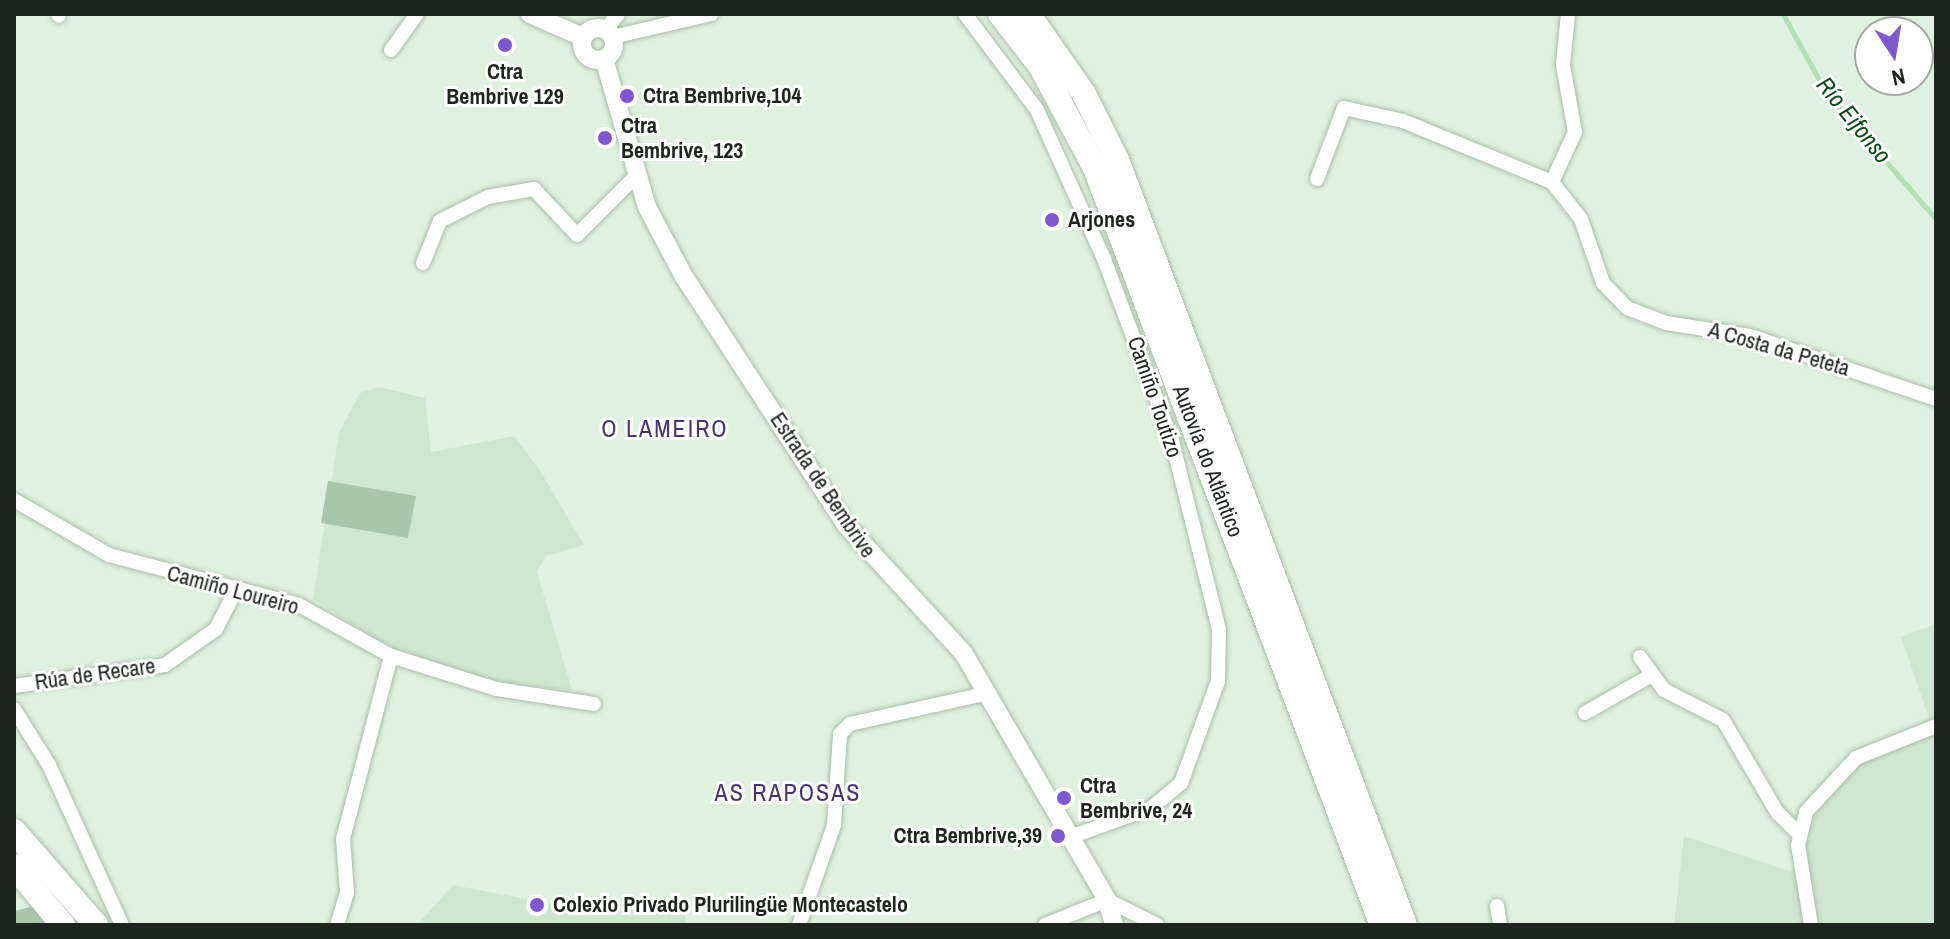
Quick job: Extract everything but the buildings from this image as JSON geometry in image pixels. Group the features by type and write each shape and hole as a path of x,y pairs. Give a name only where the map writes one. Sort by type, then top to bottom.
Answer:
{"highway":[{"name":"Autovía do Atlántico","path":"1000,14 1063,104 1126,243 1382,925"},
{"name":"Autovía do Atlántico","path":"1028,14 1084,94 1117,160 1405,925"},
{"path":"14,831 96,925"},
{"path":"14,866 63,925"}],"street":[{"path":"391,50 417,14"},
{"path":"530,14 583,37 711,14"},
{"path":"583,37 588,57 604,59 609,33 618,14"},
{"name":"Camiño Toutizo","path":"965,14 1037,110 1104,259 1172,441 1219,629 1218,681 1181,783 1151,808 1070,837"},
{"path":"1317,179 1337,114 1351,106 1552,182 1575,132 1563,65 1568,14"},
{"name":"Estrada de Bembrive","path":"604,59 636,176 683,275 846,525 945,630 989,693 1107,900 1114,925"},
{"path":"423,263 440,221 488,197 534,189 577,235 636,176"},
{"name":"A Costa da Peteta","path":"1552,182 1581,219 1603,283 1627,308 1666,323 1750,336 1936,399"},
{"name":"Camiño Loureiro","path":"14,500 109,555 299,605 391,656 496,689 594,704"},
{"name":"Rúa de Recare","path":"14,686 165,665 216,629 236,590"},
{"path":"337,925 347,893 343,839 391,656"},
{"path":"1640,657 1650,676 1677,699 1723,720 1777,812 1798,833 1811,925"},
{"path":"1585,713 1650,676"},
{"path":"799,925 834,825 840,734 850,724 989,693"},
{"path":"14,709 49,765 122,925"},
{"path":"1798,833 1837,771 1936,726"},
{"path":"1045,925 1107,900 1157,925"},
{"path":"1497,906 1500,925"}],"shaded area":[{"path":"379,387 425,398 431,452 514,436 539,469 584,545 546,556 537,572 572,690 495,682 385,645 313,599 339,433 360,393"},
{"path":"328,481 416,496 408,538 321,523"},
{"path":"1936,624 1936,925 1674,925 1684,836 1805,876 1798,833 1837,771 1932,727 1901,637"},
{"name":"Colexio Privado Plurilingüe Montecastelo","path":"453,885 547,903 685,907 685,925 417,925"},
{"path":"73,896 91,925 14,925 14,911"}],"waterway":[{"name":"Río Eifonso","path":"1783,14 1825,91 1936,219"}],"place":[{"name":"Ctra Bembrive 129","path":"505,45"},
{"name":"Ctra Bembrive,104","path":"627,96"},
{"name":"Ctra Bembrive, 123","path":"605,138"},
{"name":"Arjones","path":"1052,220"},
{"name":"Ctra Bembrive, 24","path":"1064,798"},
{"name":"Ctra Bembrive,39","path":"1058,836"},
{"name":"Colexio Privado Plurilingüe Montecastelo","path":"537,905"}],"district":[{"name":"O LAMEIRO","path":"665,429"},
{"name":"AS RAPOSAS","path":"788,793"}]}
